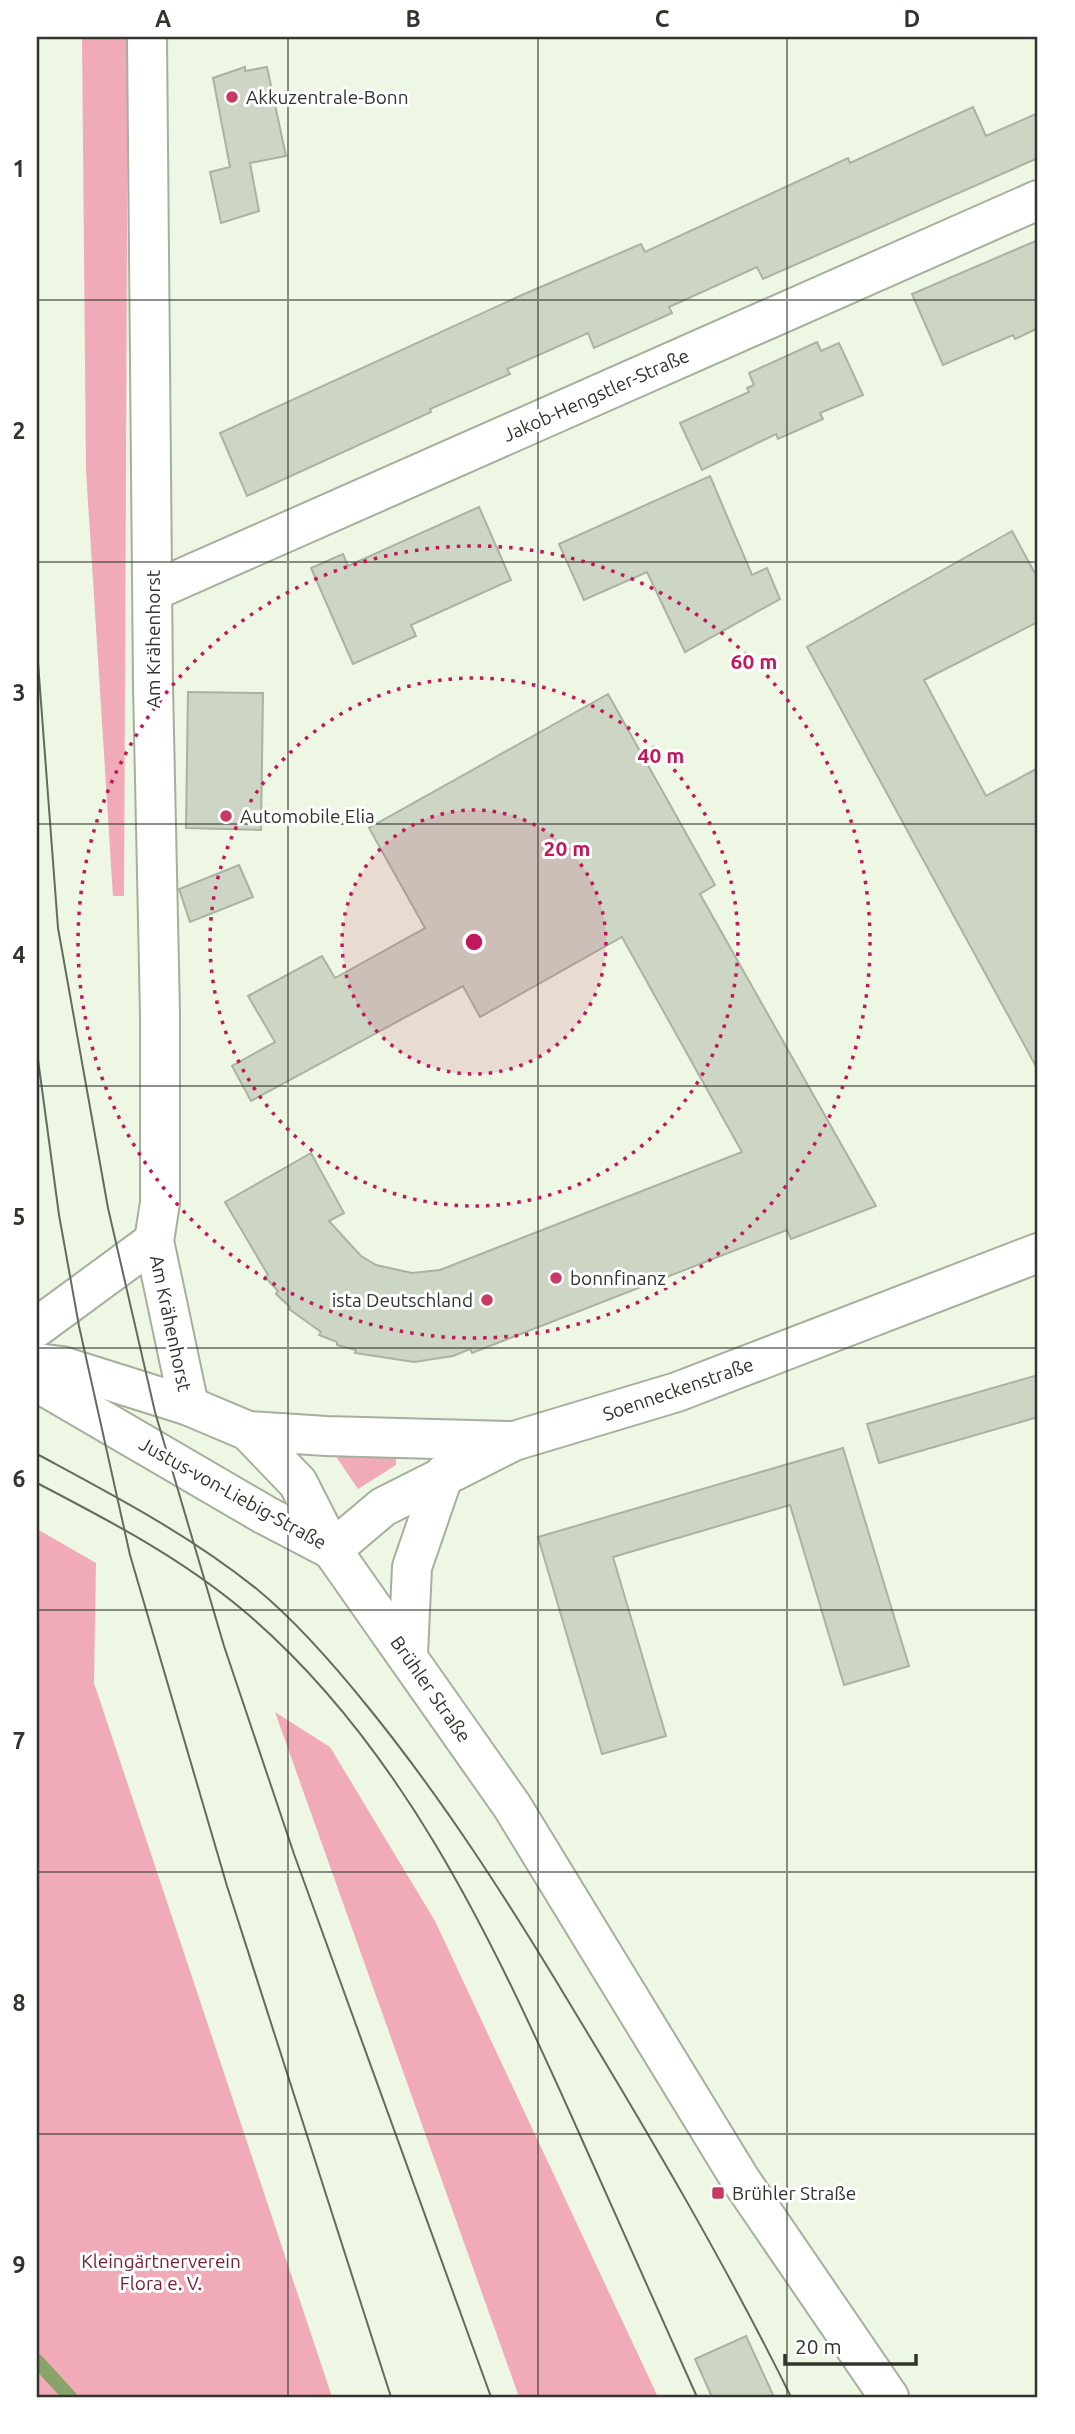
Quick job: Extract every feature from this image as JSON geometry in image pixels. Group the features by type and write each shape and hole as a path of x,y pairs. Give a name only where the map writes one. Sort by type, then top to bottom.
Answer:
{"street":[{"name":"Am Krähenhorst","path":"147,37 160,1014 160,1203 154,1241 189,1406"},
{"name":"Jakob-Hengstler-Straße","path":"153,591 1038,200"},
{"name":"Am Krähenhorst","path":"37,1327 154,1241"},
{"name":"Soenneckenstraße","path":"332,1550 383,1507 514,1441 677,1392 1038,1254"},
{"name":"Justus-von-Liebig-Straße","path":"37,1363 62,1366 189,1406 248,1431 298,1483 332,1550"},
{"name":"Justus-von-Liebig-Straße","path":"37,1382 265,1515 332,1550"},
{"path":"248,1431 514,1441"},
{"path":"408,1654 412,1567 444,1474"},
{"name":"Brühler Straße","path":"332,1550 408,1654 519,1817 740,2179 888,2397"}],"green space":[{"path":"82,37 128,37 124,896 113,896 86,470"},
{"path":"338,1451 396,1455 396,1465 358,1489 337,1458"},
{"name":"Kleingärtnerverein Flora e. V.","path":"37,1529 96,1563 94,1683 332,2397 37,2397"},
{"path":"275,1712 330,1747 435,1921 658,2397 519,2397"}],"building":[{"path":"245,67 245,71 267,67 286,156 250,163 259,211 221,223 210,172 230,167 213,78"},
{"path":"973,107 986,136 1038,113 1038,158 763,279 757,267 669,307 672,313 594,348 588,333 507,369 510,374 430,409 431,412 247,496 220,433 522,295 641,244 645,252 848,158 850,163"},
{"path":"1038,240 1038,328 1015,339 1013,335 943,365 912,294"},
{"path":"817,342 821,351 839,343 863,395 820,413 823,419 778,439 776,434 702,470 680,423 749,392 747,388 754,385 749,373"},
{"path":"710,476 752,575 767,568 780,599 685,652 647,572 584,600 559,544"},
{"path":"479,507 511,580 411,625 416,636 353,664 311,568 343,554 348,566"},
{"path":"1012,531 1038,579 1038,622 924,680 986,796 1038,768 1038,1070 807,647"},
{"path":"188,692 263,693 261,830 186,828"},
{"path":"608,694 715,885 700,894 876,1206 791,1239 787,1230 472,1353 470,1349 453,1356 414,1362 355,1353 356,1350 337,1345 337,1342 319,1335 321,1332 289,1309 276,1294 278,1291 265,1277 268,1275 225,1202 311,1153 344,1213 329,1221 361,1256 376,1265 412,1273 440,1270 742,1152 622,937 480,1017 463,986 251,1101 232,1066 275,1042 248,996 322,956 335,978 425,928 369,828"},
{"path":"239,865 253,897 190,922 179,889"},
{"path":"1038,1375 1038,1417 879,1463 867,1424"},
{"path":"843,1448 909,1666 844,1685 790,1505 613,1557 666,1736 602,1754 538,1537"},
{"path":"746,2336 774,2397 712,2397 695,2359"}],"waterway":[{"path":"37,2361 70,2397"}],"tram line":[{"path":"37,649 58,928 108,1208 155,1412 224,1646 294,1854 491,2397"},
{"path":"37,1052 59,1215 79,1326 130,1555 227,1886 391,2397"},
{"path":"37,1454 150,1517 232,1570 302,1631 368,1707 450,1817 549,1970 686,2200 791,2397"},
{"path":"37,1483 170,1557 244,1611 299,1663 349,1720 394,1780 473,1910 507,1978 697,2397"}],"place":[{"name":"Akkuzentrale-Bonn","path":"232,97"},
{"name":"Automobile Elia","path":"226,816"},
{"name":"bonnfinanz","path":"556,1278"},
{"name":"ista Deutschland","path":"487,1300"},
{"name":"Brühler Straße","path":"718,2193"}]}
